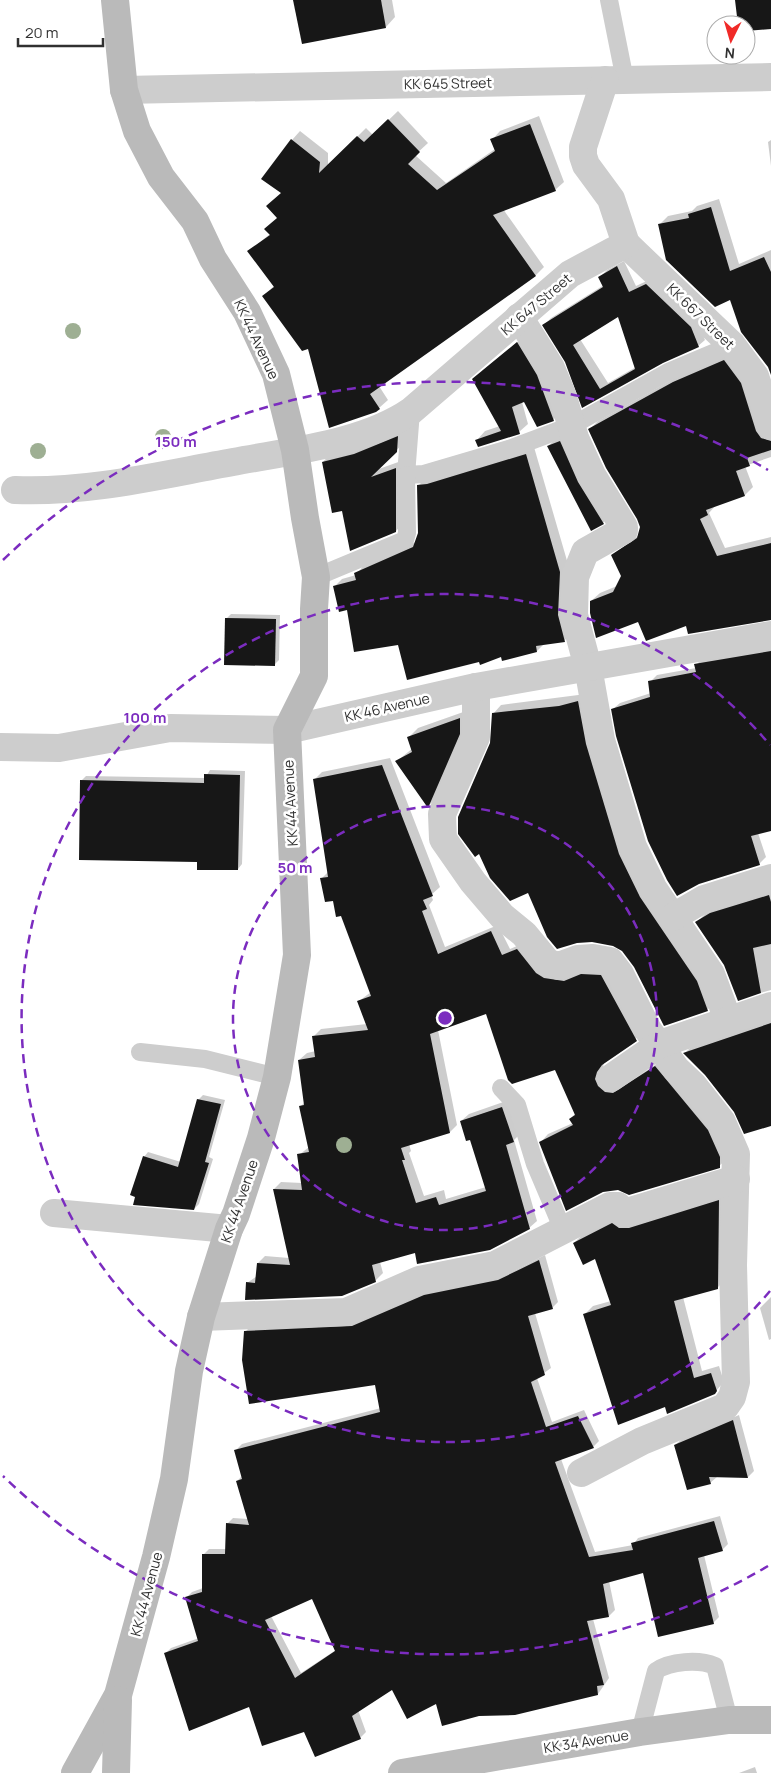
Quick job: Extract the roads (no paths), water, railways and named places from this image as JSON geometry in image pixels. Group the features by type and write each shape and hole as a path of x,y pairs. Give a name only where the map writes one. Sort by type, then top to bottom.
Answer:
{"main road":[{"name":"KK 44 Avenue","path":"75,1773 118,1695 156,1557 172,1489 189,1371 201,1317 229,1228 236,1214 261,1138 276,1077 297,955 287,730 314,676 316,577 295,450 276,374 247,312 213,259 195,221 161,177 137,131 124,90 115,0"},
{"name":"KK 44 Avenue","path":"116,1773 118,1695"},
{"name":"KK 34 Avenue","path":"402,1773 640,1732 729,1720 771,1720"}],"street":[{"name":"KK 645 Street","path":"124,90 771,77"},
{"path":"615,80 583,147 583,156 611,199 626,244"},
{"name":"KK 647 Street","path":"15,490 52,492 113,485 295,450 362,433 395,422 411,411 570,274 626,244"},
{"name":"KK 667 Street","path":"626,244 732,345 756,376 771,426"},
{"path":"519,317 551,368 573,425 575,438 592,475 624,530 585,552 575,577 574,616 588,667 601,740 633,848 653,888 711,974 728,1020"},
{"name":"KK 46 Avenue","path":"0,747 59,748 170,728 287,730 476,687 771,635"},
{"path":"476,687 476,737 442,814 443,839 474,882 502,916 524,934 548,963 559,966 578,959 593,958 610,961 620,974 648,1030 660,1044 676,1069 693,1085 722,1122 736,1154 733,1265 736,1382 732,1397 725,1407 650,1437 581,1474"},
{"path":"673,917 704,899 771,878"},
{"path":"611,1078 660,1044 771,1006"},
{"path":"201,1317 346,1312 419,1280 494,1264 610,1206 618,1206 624,1213 736,1179"},
{"path":"54,1213 229,1228"}],"lane":[{"path":"609,0 615,80"},
{"path":"406,475 433,472 509,449 573,425 668,372 732,345"},
{"path":"316,577 405,540 408,533 406,475 411,411"},
{"path":"140,1052 205,1059 276,1077"},
{"path":"501,1088 517,1105 535,1164 563,1230"},
{"path":"640,1732 656,1671 668,1665 698,1662 715,1666 729,1720"}]}
